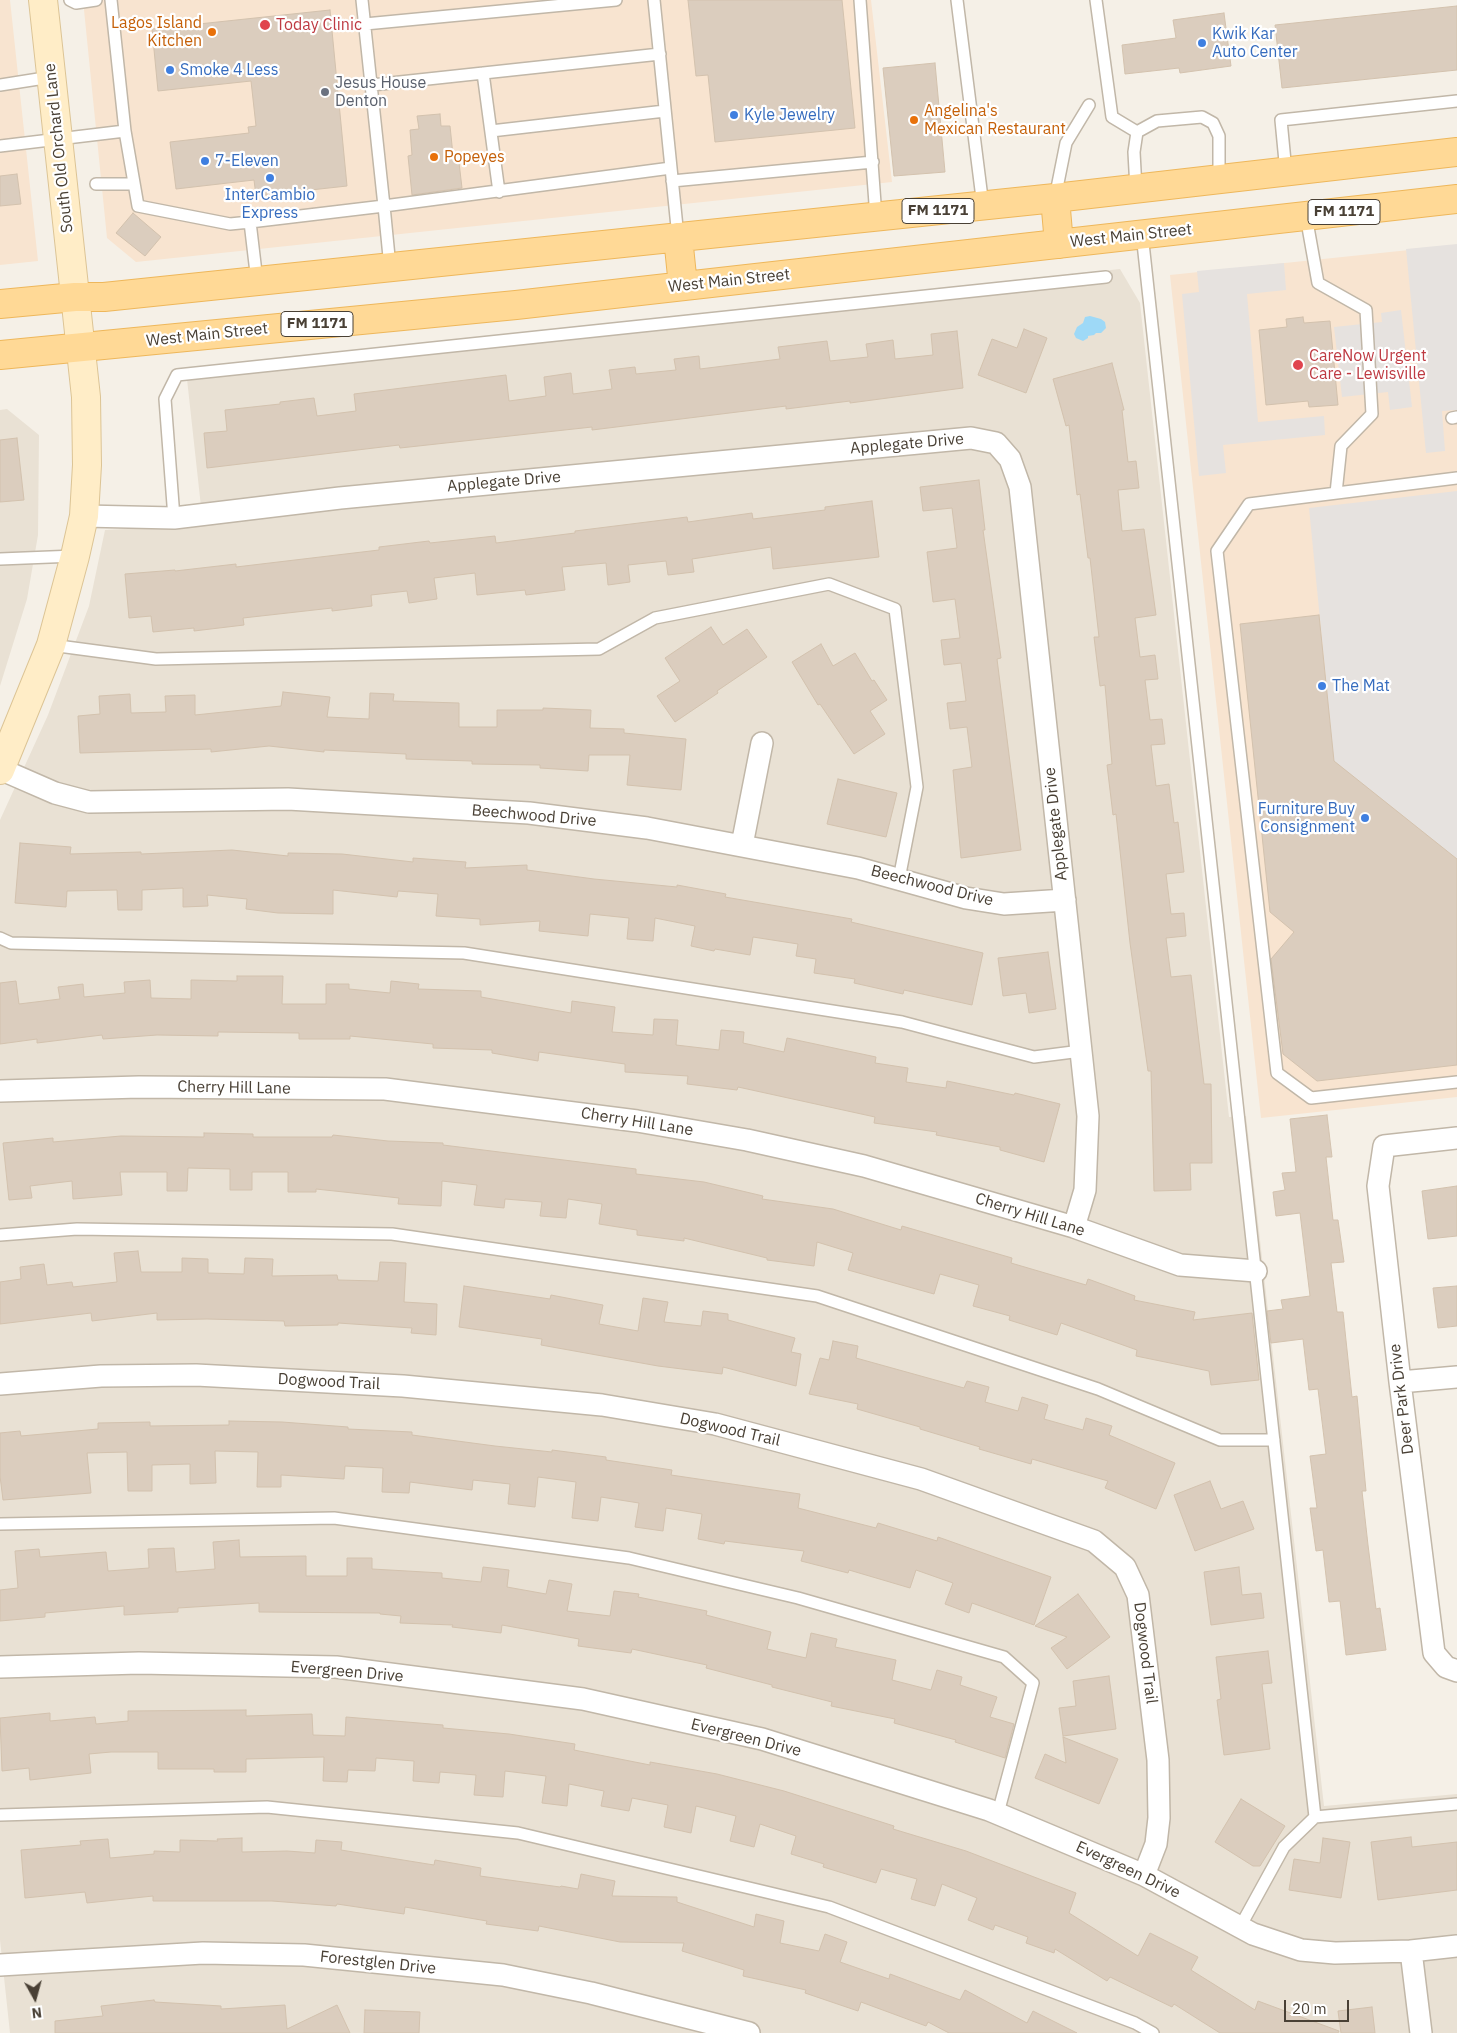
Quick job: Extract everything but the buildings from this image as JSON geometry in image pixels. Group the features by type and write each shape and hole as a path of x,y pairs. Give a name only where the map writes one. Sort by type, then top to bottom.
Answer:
{"main road":[{"name":"FM 1171","path":"0,304 75,297 104,297 678,238 1219,180 1457,152"},
{"path":"1055,198 1059,244"},
{"name":"West Main Street","path":"0,355 516,305 1457,199"},
{"path":"678,238 683,286"}],"street":[{"name":"South Old Orchard Lane","path":"0,769 51,645 84,516 87,465 86,397 43,0"},
{"name":"Applegate Drive","path":"84,516 174,518 350,497 971,438 996,442 1010,459 1020,487 1088,1116 1085,1190 1074,1227"},
{"path":"742,845 762,744"},
{"name":"Beechwood Drive","path":"0,769 55,793 89,802 288,799 529,813 648,828 742,845 858,868 966,898 1004,904 1064,900"},
{"name":"Cherry Hill Lane","path":"0,1091 139,1087 385,1089 618,1118 747,1140 864,1166 1074,1227 1180,1265 1256,1270"},
{"name":"Deer Park Drive","path":"1457,1138 1384,1146 1378,1186 1434,1653 1446,1667 1457,1671"},
{"name":"Dogwood Trail","path":"0,1384 101,1376 196,1375 403,1386 602,1405 714,1424 921,1479 1094,1542 1125,1567 1138,1595 1158,1770 1159,1818 1156,1844 1144,1874"},
{"path":"1400,1382 1457,1377"},
{"name":"Evergreen Drive","path":"0,1667 139,1663 336,1667 583,1699 762,1739 998,1813 1144,1874 1253,1934 1301,1950 1335,1953 1411,1951 1457,1946"},
{"path":"1411,1951 1422,2033"},
{"name":"Forestglen Drive","path":"0,1966 203,1953 314,1956 503,1975 600,1996 749,2033"}],"lane":[{"path":"70,0 76,3 96,0"},
{"path":"111,0 125,131 138,206 230,224 499,192 671,168"},
{"path":"362,0 390,267"},
{"path":"365,24 616,0"},
{"path":"654,0 678,238"},
{"path":"860,0 876,217"},
{"path":"957,0 983,206"},
{"path":"1096,0 1112,117 1137,132"},
{"path":"372,85 660,54"},
{"path":"483,73 499,192"},
{"path":"0,85 51,76"},
{"path":"1286,172 1281,120 1457,101"},
{"path":"1055,198 1066,142 1089,105"},
{"path":"491,132 665,111"},
{"path":"1137,132 1157,122 1202,117 1213,123 1219,136 1219,180"},
{"path":"0,146 125,131"},
{"path":"1136,189 1134,152 1137,132"},
{"path":"672,181 873,162"},
{"path":"96,184 134,184"},
{"path":"1306,216 1318,283 1366,310 1372,414 1341,446 1336,493"},
{"path":"250,222 257,281"},
{"path":"1142,234 1314,1817"},
{"path":"174,518 165,399 177,375 1106,277"},
{"path":"1457,478 1249,504 1217,551 1277,1073 1311,1098 1457,1082"},
{"path":"0,559 75,556"},
{"path":"51,645 156,659 598,649 655,618 829,584 895,609 916,787 899,879"},
{"path":"0,938 11,943 464,953 902,1022 1034,1057 1081,1051"},
{"path":"0,1235 77,1230 392,1234 817,1296 1098,1389 1220,1440 1274,1440"},
{"path":"0,1524 344,1520 629,1558 798,1598 985,1652 1004,1658 1033,1683 998,1813"},
{"path":"1240,1927 1284,1847 1314,1817 1457,1804"},
{"path":"0,1815 267,1807 518,1833 829,1907 1134,2023 1153,2033"}],"shaded area":[{"path":"0,0 10,0 38,261 0,265"},
{"path":"83,0 871,0 892,182 136,262 107,238"},
{"path":"1457,244 1457,410 1442,411 1445,451 1426,453 1406,249"},
{"path":"1457,245 1457,1097 1261,1118 1170,275"},
{"path":"1284,263 1286,290 1247,294 1258,422 1324,416 1325,435 1223,445 1226,473 1199,476 1182,294 1199,292 1197,271"},
{"path":"1120,269 1140,303 1229,1117 1246,1116 1324,1806 1457,1794 1457,2033 10,2033 0,1940 0,820 48,715 89,606 105,530 203,525 186,370"},
{"path":"1401,310 1412,407 1390,410 1388,392 1342,397 1334,327 1382,322 1381,313"},
{"path":"7,409 39,435 38,535 27,599 0,686 0,410"},
{"path":"1457,491 1457,859 1334,761 1309,508"}],"water":[{"path":"1090,316 1105,322 1106,328 1101,333 1088,336 1083,341 1076,338 1074,334 1077,327 1083,323 1085,317"}],"place":[{"name":"Today Clinic","path":"265,25"},
{"name":"Lagos Island Kitchen","path":"212,32"},
{"name":"Kwik Kar Auto Center","path":"1202,43"},
{"name":"Smoke 4 Less","path":"170,70"},
{"name":"Jesus House Denton","path":"325,92"},
{"name":"Kyle Jewelry","path":"734,115"},
{"name":"Angelina's Mexican Restaurant","path":"914,120"},
{"name":"Popeyes","path":"434,157"},
{"name":"7-Eleven","path":"205,161"},
{"name":"InterCambio Express","path":"270,178"},
{"name":"CareNow Urgent Care - Lewisville","path":"1298,365"},
{"name":"The Mat","path":"1322,686"},
{"name":"Furniture Buy Consignment","path":"1365,818"}]}
